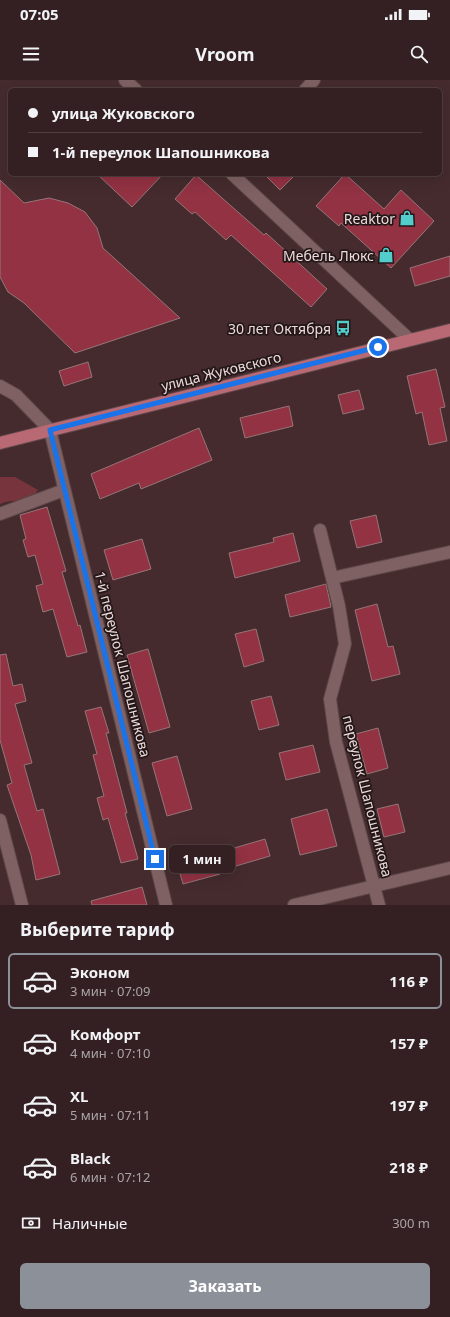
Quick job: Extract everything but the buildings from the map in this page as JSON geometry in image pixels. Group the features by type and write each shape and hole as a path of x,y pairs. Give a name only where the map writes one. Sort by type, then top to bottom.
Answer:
{"main road":[{"name":"улица Жуковского","path":"0,443 409,339 450,330"}],"street":[{"path":"125,80 134,88"},
{"path":"307,88 314,80"},
{"path":"234,176 409,339"},
{"path":"0,386 16,395 50,430"},
{"name":"1-й переулок Шапошникова","path":"50,430 166,905"},
{"path":"0,514 64,490"},
{"name":"переулок Шапошникова","path":"320,530 332,578 345,644 330,699 336,742 379,905"},
{"path":"332,578 450,552"},
{"path":"0,820 22,905"},
{"path":"294,905 450,868"}],"shaded area":[{"path":"0,477 15,477 38,490 29,498 24,500 0,504"}],"place":[{"name":"Reaktor","path":"407,218"},
{"name":"Мебель Люкс","path":"386,255"},
{"name":"30 лет Октября","path":"343,328"}],"route":[{"path":"155,859 50,430 378,347"}]}
